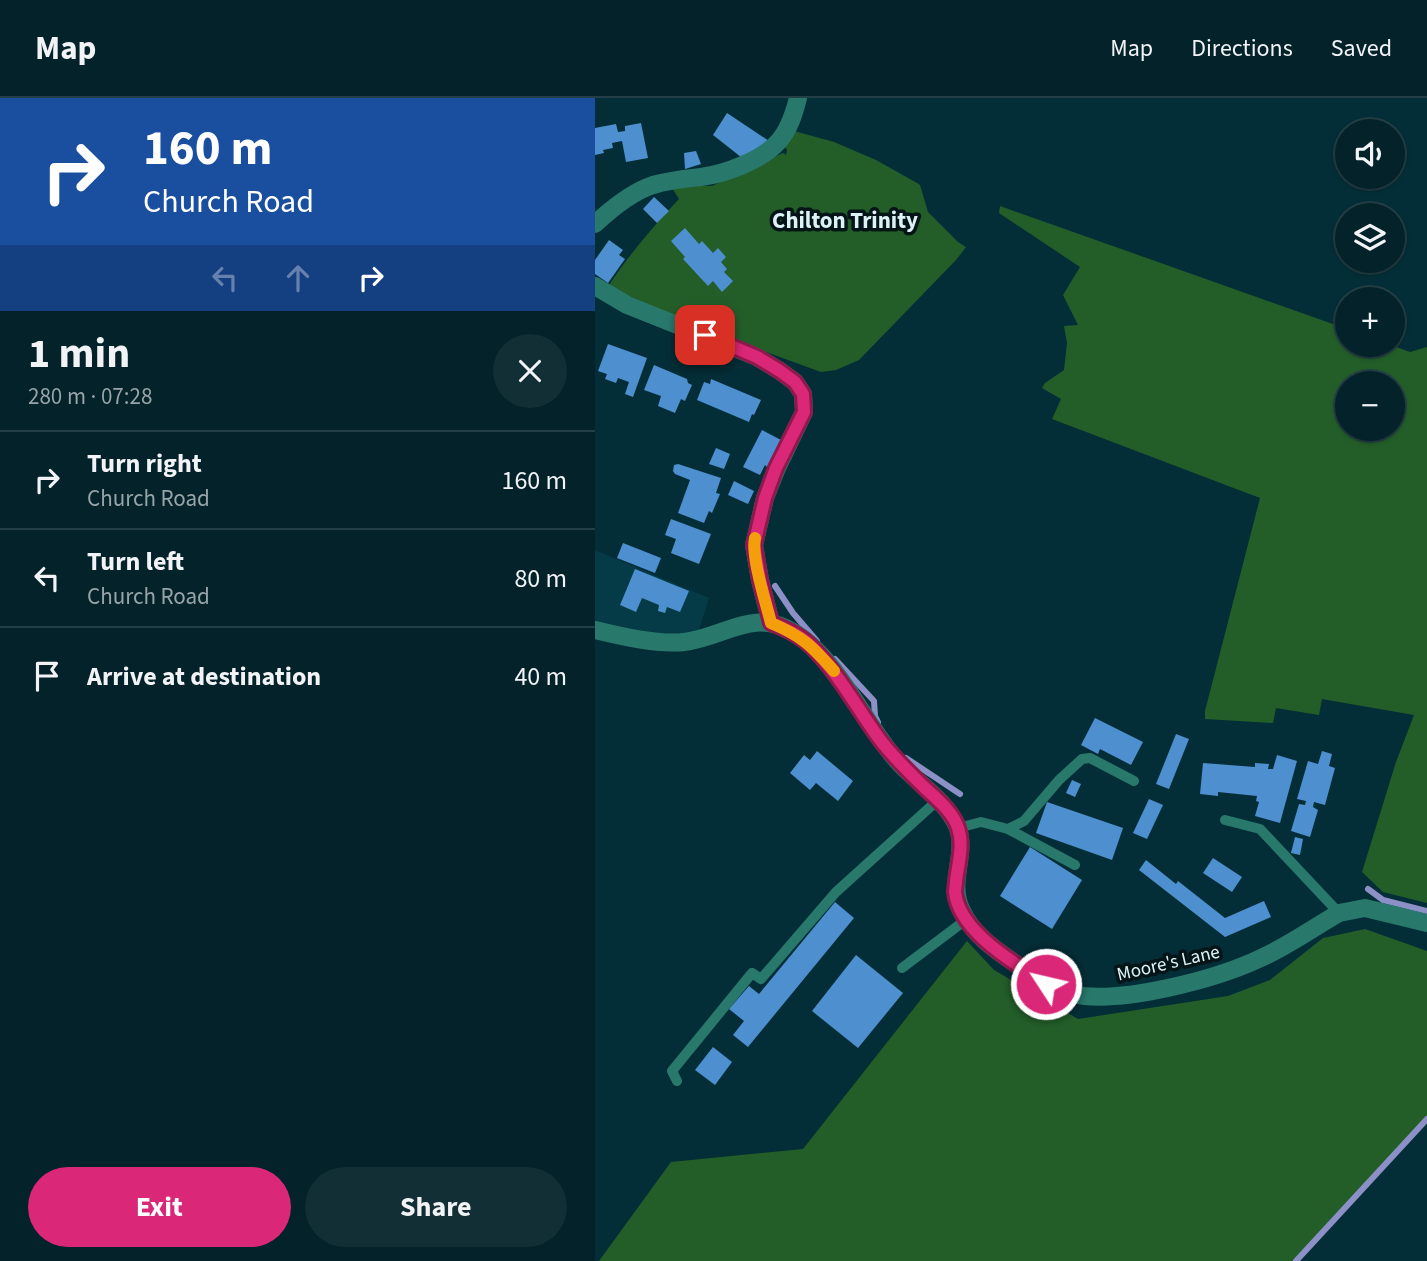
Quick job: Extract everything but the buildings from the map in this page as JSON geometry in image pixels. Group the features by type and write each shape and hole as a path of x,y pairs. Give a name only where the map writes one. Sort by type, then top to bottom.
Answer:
{"street":[{"path":"595,224 622,202 649,186 729,170 772,148 780,141 791,122 798,98"},
{"path":"595,286 627,305 757,357 795,382 803,394 804,412 776,468 762,508 754,545 771,623"},
{"path":"595,630 639,639 681,642 707,638 743,624 771,623 791,631 813,648 833,670 882,742 901,765 951,813 958,828"},
{"name":"Moore's Lane","path":"958,828 961,845 955,892 967,919 986,942 1046,984 1071,993 1095,997 1131,995 1216,976 1262,958 1339,912 1365,908 1427,923"}],"lane":[{"path":"1008,829 1024,821 1082,758 1090,758 1134,781"},
{"path":"677,1081 672,1071 751,973 761,979 836,892 938,800"},
{"path":"1225,820 1260,829 1339,912"},
{"path":"958,828 981,822 1008,829 1075,865"},
{"path":"902,968 967,919"}],"shaded area":[{"path":"595,550 709,598 696,640 595,630"}],"green space":[{"path":"787,129 834,142 876,160 917,183 928,212 966,247 859,360 836,370 821,372 604,293 639,244 679,199 671,186 712,186 783,153 786,155 787,150 780,140"},
{"path":"1000,206 1335,325 1335,357 1405,357 1405,350 1410,352 1427,347 1427,903 1383,892 1362,872 1396,762 1414,715 1322,699 1319,715 1276,708 1273,723 1205,719 1260,498 1052,419 1061,399 1042,388 1064,370 1067,343 1064,326 1078,325 1063,295 1080,267 999,213"},
{"path":"1365,929 1427,951 1427,1119 1296,1261 599,1261 671,1162 803,1149 967,941 994,970 1078,1019 1228,996 1270,980 1323,938"}],"waterway":[{"path":"775,586 817,641"},
{"path":"835,659 874,701 878,722"},
{"path":"906,758 960,794"},
{"path":"1368,889 1383,900 1427,911"},
{"path":"1296,1261 1427,1119"}],"slow traffic":[{"path":"755,538 760,580 771,623 803,639 834,671"}],"district":[{"name":"Chilton Trinity","path":"845,220"}],"route":[{"path":"705,335 757,357 795,382 803,394 804,412 776,468 765,498 754,545 771,623 791,631 813,648 833,670 901,765 951,813 958,828 961,845 955,892 961,909 986,942 1046,984"}]}
